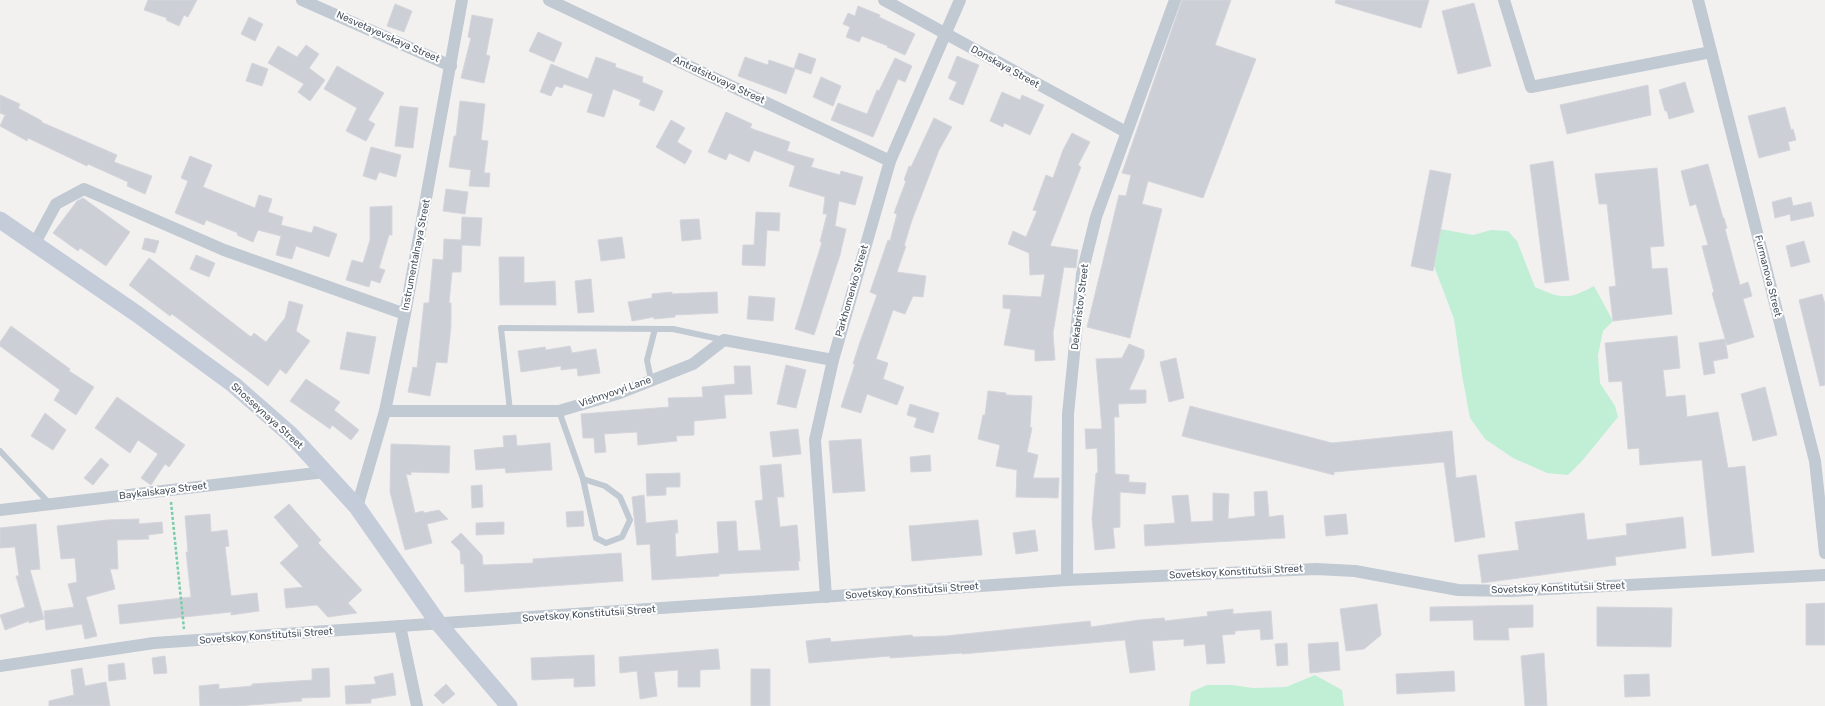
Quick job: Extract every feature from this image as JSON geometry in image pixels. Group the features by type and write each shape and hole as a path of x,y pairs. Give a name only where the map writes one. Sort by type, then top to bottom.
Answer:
{"street":[{"name":"Nesvetayevskaya Street","path":"302,0 451,66"},
{"name":"Instrumentalnaya Street","path":"357,507 385,411 405,314 462,0"},
{"name":"Antratsitovaya Street","path":"549,0 890,160"},
{"name":"Donskaya Street","path":"884,0 1126,132"},
{"name":"Parkhomenko Street","path":"826,597 815,440 833,360 890,160 960,0"},
{"name":"Dekabristov Street","path":"1067,580 1068,414 1082,274 1096,217 1175,0"},
{"path":"1504,0 1531,87 1711,52"},
{"name":"Furmanova Street","path":"1698,0 1820,460 1825,553"},
{"path":"35,244 56,204 84,189 224,250 405,314"},
{"name":"Shosseynaya Street","path":"0,220 137,314 234,386 291,435 357,507 439,624 509,706"},
{"path":"724,340 833,360"},
{"name":"Vishnyovyi Lane","path":"385,411 559,411 620,393 693,364 724,340"},
{"name":"Baykalskaya Street","path":"0,510 325,472"},
{"name":"Sovetskoy Konstitutsii Street","path":"0,666 154,643 1067,580 1316,569 1355,571 1458,590 1510,591 1825,575"},
{"path":"400,626 417,706"}],"lane":[{"path":"510,411 501,328 673,329 724,340"},
{"path":"651,380 647,360 655,329"},
{"path":"559,411 583,479 596,538 606,543 622,537 630,520 620,497 605,486 583,479"},
{"path":"0,451 50,505"}],"path":[{"path":"170,491 185,641"}],"green space":[{"path":"1441,229 1473,235 1491,230 1508,231 1517,241 1535,287 1559,296 1571,296 1594,286 1613,321 1603,331 1598,355 1600,383 1615,406 1618,417 1582,461 1568,475 1547,473 1513,458 1485,439 1470,418 1454,319 1434,266 1423,254 1423,242"},
{"path":"1315,675 1342,690 1344,706 1189,706 1191,692 1207,685 1232,685 1253,688 1286,687"}],"building":[{"path":"148,0 197,0 188,17 184,15 179,26 166,20 167,18 144,10"},
{"path":"1182,0 1231,0 1215,45 1256,59 1203,198 1148,181 1142,204 1162,209 1130,338 1087,327 1119,195 1126,196 1131,175 1122,173"},
{"path":"1336,0 1429,0 1421,28 1335,3"},
{"path":"1474,3 1491,66 1458,74 1442,11"},
{"path":"395,4 412,11 404,32 387,26"},
{"path":"858,6 880,15 879,17 915,34 905,55 887,47 888,46 862,36 859,42 846,37 850,27 843,24 848,13 855,16"},
{"path":"472,15 493,19 486,55 490,56 484,83 461,78 471,38 468,37"},
{"path":"249,17 263,24 255,41 241,34"},
{"path":"538,32 562,43 554,62 529,51"},
{"path":"306,45 319,54 309,68 325,80 310,101 298,92 304,84 268,63 278,46 297,57"},
{"path":"799,53 816,59 811,74 794,68"},
{"path":"957,56 979,65 963,105 949,99 957,82 948,78"},
{"path":"596,57 616,64 615,67 643,77 642,82 663,91 654,111 639,105 641,100 613,89 604,117 587,112 593,94 564,84 562,88 556,86 551,96 540,92 551,64 588,79"},
{"path":"745,57 768,65 769,60 795,69 786,94 738,76"},
{"path":"895,58 912,66 905,82 898,79 873,137 831,120 838,103 867,114 877,90 879,91"},
{"path":"252,63 268,69 262,86 246,81"},
{"path":"337,66 384,93 368,120 375,124 366,141 346,131 357,108 324,89"},
{"path":"821,77 841,86 833,106 813,97"},
{"path":"1685,82 1694,112 1669,119 1659,90"},
{"path":"1648,85 1651,115 1567,134 1560,105"},
{"path":"1002,92 1020,100 1022,95 1044,105 1030,135 1004,123 1003,127 990,121"},
{"path":"0,95 20,104 18,108 42,121 41,122 117,155 114,162 152,176 145,194 127,186 128,182 88,164 87,166 28,138 27,141 0,126 5,115 0,113"},
{"path":"460,101 485,104 481,140 488,141 484,173 490,173 489,187 469,186 471,170 449,167 454,136 456,136"},
{"path":"400,106 418,108 413,148 395,146"},
{"path":"1785,107 1791,130 1793,129 1796,140 1788,142 1790,150 1759,158 1748,116"},
{"path":"726,112 752,124 750,128 790,142 787,151 814,159 811,167 840,175 841,171 863,177 855,205 839,201 835,226 846,229 840,255 814,335 795,329 822,242 820,242 827,214 823,214 825,197 789,186 795,166 754,150 749,162 729,153 726,160 708,152"},
{"path":"934,118 952,127 939,150 912,220 904,246 906,246 897,272 926,276 923,297 913,296 905,314 893,310 876,359 888,363 883,379 904,387 897,405 867,394 861,413 841,407 855,364 853,364 860,342 877,295 870,292 888,240 890,241 897,214 894,213 906,181 904,180 909,166 911,167"},
{"path":"671,120 685,128 677,142 692,151 685,164 656,147"},
{"path":"1072,133 1090,142 1078,165 1081,167 1050,246 1078,250 1076,268 1064,267 1053,333 1055,360 1035,361 1035,350 1004,345 1011,309 1003,308 1003,295 1041,297 1045,274 1030,275 1029,253 1008,244 1013,231 1026,237 1037,211 1033,210 1046,175 1053,178 1063,150"},
{"path":"371,147 401,155 396,177 379,172 376,180 363,176"},
{"path":"190,156 212,165 203,187 255,208 259,195 272,199 268,212 283,217 281,225 312,233 314,226 337,234 329,257 296,246 292,259 276,255 281,236 258,230 253,242 237,235 238,233 206,220 204,225 175,213 188,181 181,178"},
{"path":"1553,161 1569,280 1545,283 1530,165"},
{"path":"1708,164 1727,228 1725,229 1740,285 1748,282 1752,296 1743,299 1754,337 1727,345 1712,293 1714,292 1702,246 1708,245 1696,204 1690,206 1681,171"},
{"path":"1657,168 1664,246 1650,247 1652,269 1667,268 1672,314 1613,321 1609,287 1616,286 1607,204 1599,204 1595,174"},
{"path":"1430,170 1451,174 1433,271 1411,266"},
{"path":"446,189 468,192 465,214 443,211"},
{"path":"1791,197 1793,206 1811,202 1814,216 1791,221 1790,214 1775,218 1772,202"},
{"path":"83,198 130,232 106,266 80,248 78,251 53,233 77,201"},
{"path":"392,206 392,235 389,235 379,268 385,270 380,283 371,280 369,287 346,280 352,260 363,263 370,240 370,207"},
{"path":"756,212 780,213 779,231 767,230 765,266 742,265 743,245 754,245"},
{"path":"462,217 482,218 480,246 462,245 461,272 452,272 449,303 451,303 451,326 447,363 436,362 430,396 408,392 413,367 417,368 424,303 429,303 433,259 443,260 444,239 461,240"},
{"path":"699,219 701,239 682,241 680,220"},
{"path":"622,237 625,258 601,261 598,240"},
{"path":"145,238 159,241 155,253 142,249"},
{"path":"1804,241 1810,262 1791,267 1786,246"},
{"path":"196,255 215,263 209,277 190,269"},
{"path":"499,257 524,257 524,283 555,281 556,305 500,305"},
{"path":"149,258 251,337 254,333 266,342 285,318 289,301 303,305 296,331 310,341 286,374 280,369 268,386 172,314 170,316 129,285"},
{"path":"591,279 594,312 578,313 575,281"},
{"path":"672,292 672,294 717,292 718,313 675,315 675,317 654,319 654,317 632,321 628,302 652,298 652,294"},
{"path":"1822,294 1825,304 1825,385 1820,386 1799,300"},
{"path":"749,296 775,298 773,321 747,319"},
{"path":"11,326 70,369 69,371 94,387 76,415 54,400 60,390 0,346 0,342"},
{"path":"347,332 376,337 369,374 340,369"},
{"path":"1677,336 1680,368 1663,370 1666,397 1685,395 1687,417 1718,412 1728,468 1745,466 1754,552 1712,556 1702,460 1640,465 1639,448 1628,449 1622,381 1609,382 1605,343"},
{"path":"1725,339 1728,358 1713,361 1715,373 1704,375 1699,343"},
{"path":"1129,344 1144,350 1144,357 1129,390 1146,390 1146,403 1118,404 1119,417 1114,417 1115,474 1129,475 1129,482 1146,483 1145,494 1120,492 1120,527 1113,528 1115,548 1095,550 1092,519 1096,473 1098,473 1097,448 1086,449 1085,429 1102,429 1096,359 1122,358"},
{"path":"570,346 572,353 596,349 600,373 578,376 577,368 561,370 561,366 521,372 518,351 545,347 546,350"},
{"path":"1176,358 1184,398 1169,402 1160,362"},
{"path":"786,365 806,370 796,408 777,404"},
{"path":"734,366 750,366 752,394 724,395 726,418 694,421 694,435 676,436 677,441 638,445 637,432 604,434 606,452 595,453 594,438 583,438 581,414 669,407 668,398 703,397 702,387 735,384"},
{"path":"306,379 340,402 334,410 359,430 351,440 332,425 330,429 290,401"},
{"path":"1765,387 1777,435 1753,441 1741,394"},
{"path":"988,391 1006,393 1006,395 1032,396 1030,427 1032,428 1027,452 1038,455 1033,478 1059,478 1058,498 1016,497 1017,470 996,466 1000,445 978,439 983,415 985,415"},
{"path":"117,397 185,445 169,467 165,464 151,485 141,478 158,454 138,440 130,453 95,428"},
{"path":"910,404 939,413 933,433 914,427 917,418 907,415"},
{"path":"1190,406 1332,443 1452,431 1456,478 1476,475 1485,537 1455,542 1444,462 1334,472 1334,475 1182,436"},
{"path":"45,413 66,430 53,450 31,436"},
{"path":"798,429 801,454 773,457 770,432"},
{"path":"516,435 517,446 550,443 552,470 506,473 505,468 476,470 474,450 504,447 503,436"},
{"path":"861,439 865,491 833,493 829,441"},
{"path":"391,444 450,446 449,473 411,472 411,475 406,474 415,513 439,510 448,519 427,524 432,543 405,550 390,492"},
{"path":"930,455 931,471 911,472 910,457"},
{"path":"101,458 109,465 93,485 84,478"},
{"path":"781,464 784,497 777,497 780,527 797,525 800,561 798,561 799,570 719,574 719,576 652,580 650,544 637,545 632,497 644,495 646,523 677,520 678,533 675,533 676,557 719,553 717,522 736,521 738,551 761,550 755,501 763,500 760,466"},
{"path":"680,473 680,487 666,487 666,495 647,496 646,474"},
{"path":"482,485 483,507 472,508 471,486"},
{"path":"1267,491 1269,517 1283,515 1285,538 1145,546 1144,525 1175,523 1172,496 1188,495 1191,522 1213,521 1213,493 1229,494 1228,519 1255,516 1254,492"},
{"path":"289,504 321,540 318,543 362,590 348,603 357,613 328,617 317,605 286,608 284,589 303,587 280,563 299,546 274,517"},
{"path":"583,511 584,526 567,527 566,512"},
{"path":"1584,513 1587,540 1627,535 1626,524 1683,517 1686,548 1615,557 1616,565 1482,583 1478,555 1519,550 1515,522"},
{"path":"210,514 211,532 227,530 229,546 225,547 231,596 257,593 259,611 231,615 231,612 120,624 118,605 191,597 186,552 188,552 185,516"},
{"path":"1346,514 1348,534 1326,536 1324,516"},
{"path":"139,519 139,524 162,522 163,533 148,535 149,539 117,540 118,569 110,569 115,589 86,597 97,636 85,639 82,624 46,630 44,611 74,607 68,584 77,582 75,558 61,559 57,526 107,520"},
{"path":"978,520 982,555 912,561 909,526"},
{"path":"504,522 504,534 476,535 476,523"},
{"path":"36,524 40,569 30,570 44,619 29,623 29,621 5,630 0,615 25,607 16,576 19,576 15,547 0,548 0,528"},
{"path":"1035,530 1038,551 1016,554 1013,533"},
{"path":"461,533 482,555 483,565 533,563 533,559 621,553 623,581 465,592 464,564 461,564 460,551 451,542"},
{"path":"1825,603 1825,645 1806,645 1806,604"},
{"path":"1377,604 1381,635 1364,649 1346,651 1340,609"},
{"path":"1533,605 1533,627 1508,628 1509,640 1474,640 1473,620 1430,621 1430,607"},
{"path":"1597,607 1672,608 1671,647 1597,646"},
{"path":"1233,609 1233,614 1271,611 1273,639 1261,640 1260,629 1235,631 1235,634 1222,635 1225,663 1207,664 1205,644 1184,646 1184,639 1152,641 1155,670 1130,673 1125,640 962,654 890,658 890,656 809,663 806,641 830,638 831,642 912,635 913,637 945,636 1090,621 1091,627 1139,620 1164,618 1165,621 1208,616 1207,612"},
{"path":"1338,642 1340,670 1310,673 1308,644"},
{"path":"1287,643 1288,665 1277,666 1275,644"},
{"path":"718,649 720,669 700,670 700,687 678,687 678,670 654,672 657,696 640,699 637,671 620,673 619,657"},
{"path":"1544,653 1547,706 1525,706 1521,656"},
{"path":"594,655 595,686 574,687 574,678 532,680 531,658"},
{"path":"165,656 167,673 154,674 152,658"},
{"path":"124,663 126,679 109,681 108,665"},
{"path":"82,668 85,686 106,682 110,706 49,706 49,701 74,695 71,670"},
{"path":"329,668 330,697 301,698 302,701 238,706 200,706 199,686 219,684 219,689 252,686 252,684 312,680 312,669"},
{"path":"751,669 770,669 770,706 751,706"},
{"path":"1454,671 1455,691 1397,694 1396,674"},
{"path":"393,673 396,695 371,699 371,703 346,704 345,686 376,684 374,677"},
{"path":"1649,674 1650,696 1625,697 1624,675"},
{"path":"446,684 455,694 443,704 434,695"}]}
